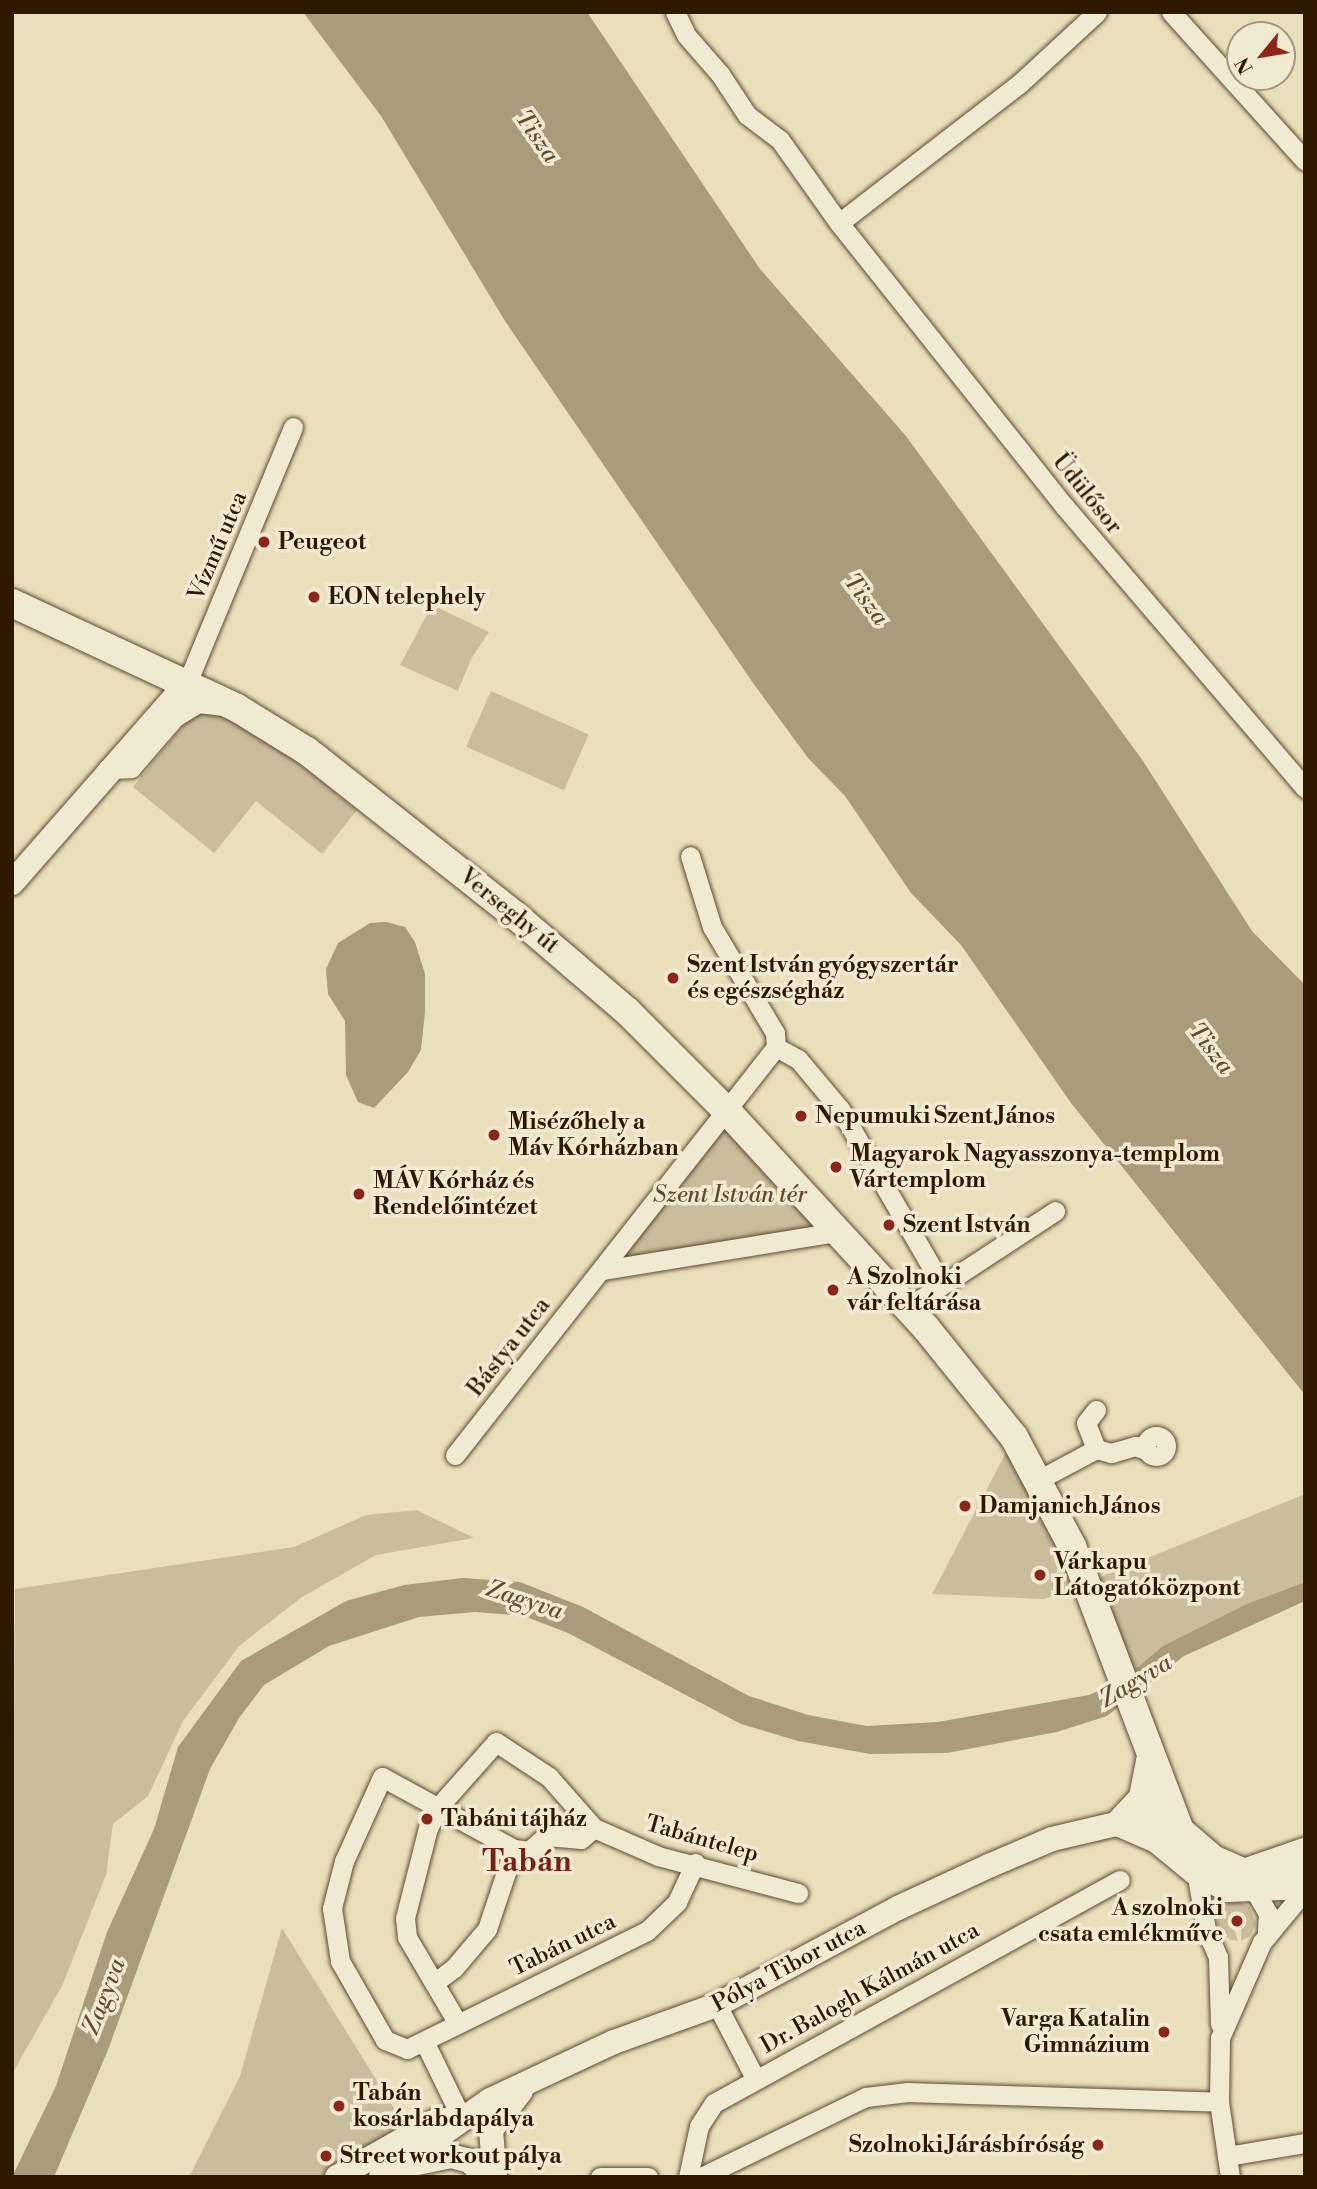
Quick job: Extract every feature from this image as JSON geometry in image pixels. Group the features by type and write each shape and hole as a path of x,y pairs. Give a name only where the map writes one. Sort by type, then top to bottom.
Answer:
{"main road":[{"name":"Verseghy út","path":"12,603 237,708 307,751 516,916 627,1011 727,1111"},
{"path":"727,1111 916,1318 1014,1437 1040,1479 1086,1583 1138,1719 1168,1822 1196,1871"},
{"path":"1154,1773 1143,1798 1120,1824 1157,1839 1196,1871 1243,1884 1283,1886 1305,1877"},
{"path":"1168,1822 1243,1884"},
{"path":"1243,1884 1305,1852"}],"street":[{"name":"Üdülősor","path":"675,12 686,35 720,74 747,115 780,141 839,223 1082,527 1305,788"},
{"path":"839,223 1019,85 1097,12"},
{"path":"1171,12 1305,161"},
{"name":"Vízmű utca","path":"187,683 293,427"},
{"path":"12,883 107,769 187,683"},
{"path":"107,769 131,768 175,717 198,703 237,708"},
{"path":"602,1270 775,1048 775,1033 712,927 690,856"},
{"path":"775,1048 798,1059 840,1109 941,1283"},
{"path":"916,1318 941,1283 1055,1211"},
{"path":"602,1270 838,1232"},
{"name":"Bástya utca","path":"456,1455 602,1270"},
{"path":"1096,1410 1086,1423 1096,1449"},
{"path":"1040,1479 1096,1449 1111,1453 1135,1446 1146,1450"},
{"name":"Tabántelep","path":"457,2022 407,1937 405,1918 428,1828 440,1805 496,1742 549,1777 594,1828 658,1856 695,1863 798,1893"},
{"path":"493,2177 424,2041 407,2049 385,2040 340,1961 332,1908 344,1861 382,1777 440,1805 514,1849 529,1851 546,1836 581,1839 594,1828"},
{"name":"Pólya Tibor utca","path":"461,2117 531,2080 614,2042 717,2005 898,1908 1052,1839 1120,1824 1145,1813 1168,1822"},
{"path":"434,1983 454,1968 487,1929 514,1849"},
{"name":"Tabán utca","path":"424,2041 457,2022 647,1931 677,1902 695,1863"},
{"path":"1196,1871 1221,1977 1219,2102 1230,2177"},
{"name":"Dr. Balogh Kálmán utca","path":"688,2177 699,2126 709,2111 755,2078 1120,1880"},
{"path":"1206,1918 1215,1899 1243,1884 1268,1913 1267,1933"},
{"path":"1220,2038 1267,1933 1305,1890"},
{"path":"717,2005 755,2078"},
{"path":"493,2177 491,2130 531,2080"},
{"path":"701,2177 866,2097 908,2092 1219,2102"},
{"path":"386,2174 443,2137 461,2117"},
{"path":"337,2177 422,2128 461,2117"},
{"path":"1227,2156 1305,2143"},
{"path":"386,2174 451,2156 470,2161 485,2177"},
{"path":"600,2177 648,2177"}],"green space":[{"path":"432,605 489,632 471,659 458,691 400,665"},
{"path":"491,691 589,735 564,790 466,747"},
{"path":"205,710 237,714 357,810 322,854 256,801 214,853 133,787 188,719"},
{"name":"Szent István tér","path":"727,1111 837,1232 602,1270"},
{"path":"1014,1437 1086,1583 1305,1494 1305,1582 1249,1603 1123,1680 1086,1584 1044,1599 932,1594"},
{"path":"417,1510 474,1538 376,1555 302,1597 239,1646 183,1721 148,1796 113,1824 106,1875 62,1986 12,2074 15,1589 294,1547 366,1515"},
{"path":"1239,1902 1250,1907 1256,1924 1250,1936 1241,1941 1242,1915 1230,1917 1238,1941 1231,1940 1220,1932 1217,1919 1227,1904"},
{"path":"282,1928 410,2134 337,2177 189,2177 240,2076"}],"water":[{"name":"Tisza","path":"303,12 587,12 760,269 906,436 1143,761 1252,931 1305,985 1305,1395 1071,1103 961,945 911,893 845,796 808,758 753,683 505,321 381,116"},
{"path":"386,922 405,927 415,942 425,974 425,1012 421,1050 408,1072 374,1108 358,1102 346,1075 345,1021 328,994 326,969 338,943 370,923"},
{"name":"Zagyva","path":"463,1578 520,1582 583,1607 749,1696 808,1715 867,1726 938,1722 1089,1695 1123,1680 1163,1646 1249,1603 1305,1582 1305,1601 1184,1656 1107,1716 1057,1732 947,1753 870,1754 798,1741 741,1724 568,1633 524,1616 475,1612 419,1617 329,1646 264,1685 239,1718 210,1769 108,2050 54,2177 12,2177 56,2086 107,1932 154,1829 178,1747 241,1661 346,1601 404,1585"}],"place":[{"name":"Peugeot","path":"264,542"},
{"name":"EON telephely","path":"314,597"},
{"name":"Szent István gyógyszertár és egészségház","path":"673,978"},
{"name":"Nepumuki Szent János","path":"801,1116"},
{"name":"Misézőhely a Máv Kórházban","path":"494,1135"},
{"name":"Magyarok Nagyasszonya-templom Vártemplom","path":"836,1167"},
{"name":"MÁV Kórház és Rendelőintézet","path":"359,1194"},
{"name":"Szent István","path":"889,1225"},
{"name":"A Szolnoki vár feltárása","path":"833,1290"},
{"name":"Damjanich János","path":"965,1506"},
{"name":"Várkapu Látogatóközpont","path":"1040,1575"},
{"name":"Tabáni tájház","path":"427,1819"},
{"name":"A szolnoki csata emlékműve","path":"1237,1921"},
{"name":"Varga Katalin Gimnázium","path":"1164,2032"},
{"name":"Tabán kosárlabdapálya","path":"339,2106"},
{"name":"Szolnoki Járásbíróság","path":"1098,2145"},
{"name":"Street workout pálya","path":"326,2156"}],"district":[{"name":"Tabán","path":"527,1862"}]}
